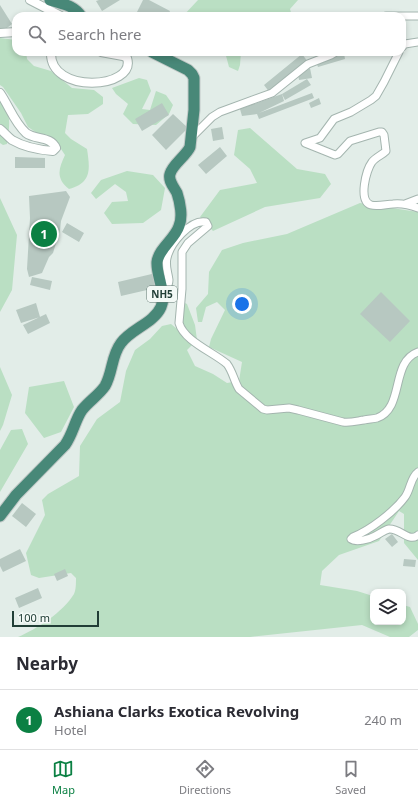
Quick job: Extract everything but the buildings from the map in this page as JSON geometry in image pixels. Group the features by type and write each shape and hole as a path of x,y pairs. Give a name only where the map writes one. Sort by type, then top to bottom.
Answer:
{"highway":[{"path":"50,0 73,8 78,12"},
{"name":"NH5","path":"0,516 16,495 70,439 81,412 105,386 115,353 121,343 128,335 155,316 161,306 163,297 157,266 159,255 176,233 180,226 181,220 179,202 170,180 170,175 171,170 187,152 192,137 194,78 192,74 159,56"}],"street":[{"path":"30,0 52,12"},
{"path":"406,16 418,16"},
{"path":"0,33 12,32"},
{"path":"406,44 418,42"},
{"path":"51,56 54,66 70,79 78,81 101,82 116,79 123,73 128,64 127,58 122,56"},
{"path":"192,137 212,117 220,112 272,93 308,64 327,56"},
{"path":"397,56 376,96 351,112 334,119 320,138 305,144 335,155 338,154 350,140 382,132 384,135 386,151 373,161 369,167 364,182 365,198 369,204 373,206 405,204 418,199"},
{"path":"0,93 17,122 27,134 50,141 56,148 53,151 39,150 18,143 0,129"},
{"path":"405,204 418,208"},
{"path":"163,297 169,282 166,265 169,251 186,229 194,223 206,222 208,226 188,243 182,252 180,328 193,340 227,364 232,370 239,389 267,410 293,409 349,423 377,418 385,413 392,403 403,366 408,358 418,352"},
{"path":"418,472 414,476 404,498 371,527 352,539 355,541 373,537 388,529 398,531 412,538 415,538 418,535"}],"green space":[{"path":"198,0 298,0 290,9 291,12 187,12"},
{"path":"0,38 12,40 12,56 27,56 27,59 34,66 51,71 72,88 94,90 103,97 103,104 88,114 68,115 65,133 71,139 87,149 89,169 86,179 82,183 69,189 65,185 60,177 60,169 65,155 59,146 28,127 21,113 0,85"},
{"path":"226,56 241,56 238,71 229,67"},
{"path":"139,78 147,80 151,91 142,109 150,110 156,91 166,95 173,105 169,114 156,125 133,124 123,114 128,104 116,94 112,88"},
{"path":"0,101 7,111 9,121 7,144 3,145 0,143"},
{"path":"250,128 297,169 325,174 331,184 320,198 265,207 213,231 200,217 220,190 257,183 250,169 234,155 238,130"},
{"path":"127,171 153,175 165,188 161,210 143,223 112,224 104,213 112,202 128,201 126,192 115,184 96,199 91,193 101,180"},
{"path":"0,198 17,235 12,290 0,312"},
{"path":"360,203 418,212 418,560 404,543 404,514 399,511 379,541 339,555 322,571 320,585 357,591 370,595 370,625 406,625 406,606 410,607 418,624 418,630 409,637 390,637 362,625 250,637 18,637 49,619 69,601 74,594 76,588 76,578 71,573 39,578 31,575 26,553 45,515 42,500 48,494 79,476 80,446 97,419 120,402 126,371 135,350 150,339 162,326 171,324 182,333 183,302 187,304 195,325 197,340 187,350 195,366 213,374 227,383 239,381 242,362 209,347 211,339 225,310 217,302 206,307 202,322 198,322 196,308 208,294 209,272 222,250 243,243 287,234"},
{"path":"0,367 12,395 0,431"},
{"path":"64,381 74,407 61,432 44,438 25,413 29,387"},
{"path":"22,429 28,444 0,492 0,450 11,430"}],"place":[{"name":"Ashiana Clarks Exotica Revolving","path":"44,234"}]}
